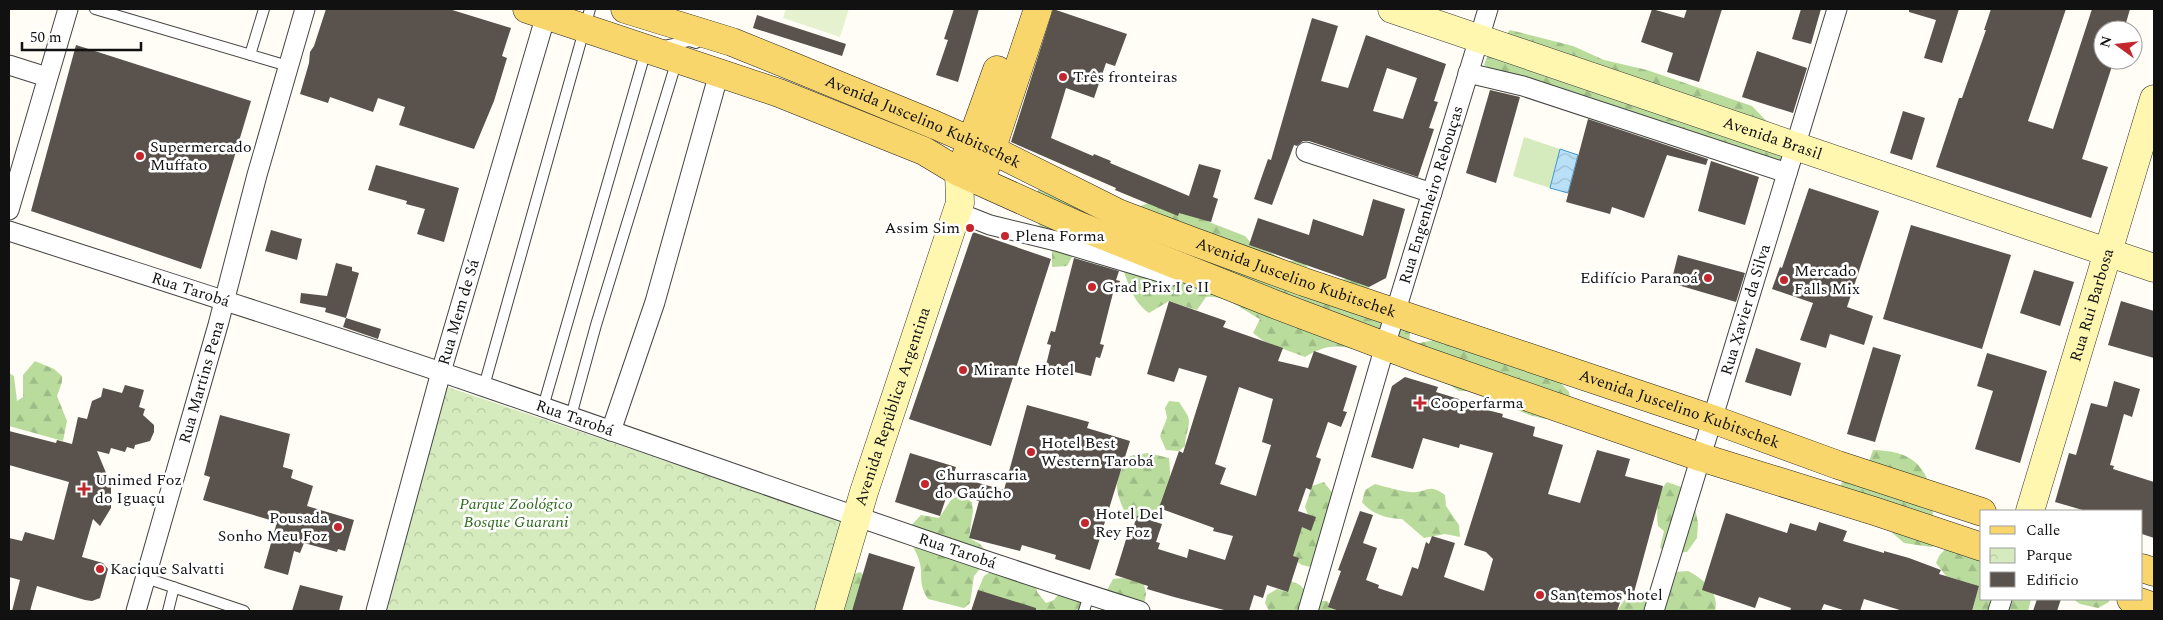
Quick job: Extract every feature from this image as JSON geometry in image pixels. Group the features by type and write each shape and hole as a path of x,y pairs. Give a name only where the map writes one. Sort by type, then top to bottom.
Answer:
{"main road":[{"name":"Avenida Juscelino Kubitschek","path":"625,9 732,42 794,67 982,146 1118,213 1248,262 1712,419 1838,465 1980,511"},
{"name":"Avenida República Argentina","path":"982,146 1018,9"},
{"name":"Avenida República Argentina","path":"969,176 1038,9"},
{"name":"Avenida Juscelino Kubitschek","path":"537,12 587,19 646,49 680,51 719,73 771,90 924,151 969,176 1078,225 1274,304 1385,346 1700,457 1980,546"}],"street":[{"path":"9,210 68,9"},
{"name":"Rua Martins Pena","path":"136,611 305,9"},
{"name":"Avenida Brasil","path":"1392,9 2154,268"},
{"name":"Rua Engenheiro Rebouças","path":"1308,611 1385,346 1488,9"},
{"name":"Rua Xavier da Silva","path":"1654,611 1837,9"},
{"name":"Rua Mem de Sá","path":"376,611 537,12"},
{"path":"9,65 47,77"},
{"path":"611,431 653,309 719,73"},
{"path":"1468,73 1523,86 1787,174"},
{"name":"Rua Rui Barbosa","path":"2030,510 2154,99"},
{"path":"1306,152 1432,193"},
{"name":"Avenida República Argentina","path":"829,611 858,515 969,176"},
{"name":"Avenida Juscelino Kubitschek","path":"958,207 990,225 1056,241 1274,304"},
{"name":"Rua Tarobá","path":"9,231 484,386 858,515 983,561 1086,603 1140,611"}],"lane":[{"path":"95,9 111,10 250,56 288,66"},
{"path":"250,56 264,9"},
{"path":"484,386 587,19"},
{"path":"571,416 596,325 680,51 689,41 706,47"},
{"path":"543,407 646,49"},
{"path":"759,64 768,67 794,67"},
{"path":"146,578 244,611"},
{"path":"168,611 174,587"}],"green space":[{"path":"786,9 849,9 840,37 783,18"},
{"path":"1510,30 1573,46 1604,60 1647,70 1752,106 1793,148 1785,172 1503,77 1484,65 1488,54"},
{"path":"1524,137 1560,149 1550,188 1513,176"},
{"path":"1055,185 1132,210 1152,201 1200,209 1209,222 1245,236 1252,244 1287,261 1302,261 1313,273 1340,280 1364,276 1369,285 1367,297 1400,318 1410,333 1409,344 1382,360 1353,349 1334,346 1315,351 1305,357 1265,342 1253,333 1260,319 1220,298 1206,297 1197,310 1169,301 1149,313 1134,297 1121,262 1076,250 1067,266 1052,267 1052,245 1047,243 1030,205 1039,189"},
{"path":"1445,338 1555,377 1569,392 1572,409 1561,418 1545,419 1529,415 1471,391 1459,391 1450,385 1424,375 1414,344"},
{"path":"35,361 54,369 62,376 57,396 67,421 63,441 9,426 9,373 14,376 17,401 23,397 23,375"},
{"name":"Parque Zoológico Bosque Guarani","path":"445,386 846,522 819,611 387,611"},
{"path":"1169,401 1179,402 1189,419 1185,446 1179,451 1166,450 1160,436 1167,418 1165,408"},
{"path":"1809,450 1868,464 1873,450 1886,451 1897,453 1914,462 1921,468 1931,487 1938,545 1931,547 1904,543 1889,530 1837,500 1845,471 1801,466"},
{"path":"1148,453 1169,458 1170,483 1167,501 1159,514 1152,518 1128,520 1118,494 1117,482 1130,456"},
{"path":"1324,482 1334,495 1326,532 1319,534 1326,542 1315,568 1302,565 1287,555 1284,533 1310,520 1305,507 1312,486"},
{"path":"1667,482 1684,488 1694,503 1698,523 1697,538 1687,552 1669,553 1660,548 1664,531 1658,526 1657,509 1659,497"},
{"path":"1375,484 1406,491 1416,492 1434,489 1439,491 1445,495 1446,506 1459,525 1460,537 1445,534 1424,538 1402,519 1386,517 1370,510 1362,502 1365,490"},
{"path":"959,495 972,502 973,511 969,538 980,544 986,552 982,566 974,576 970,603 964,608 928,599 923,588 919,560 906,531 921,515 939,518 951,500"},
{"path":"1948,546 1980,550 1980,600 2031,600 2028,611 1972,611 1979,586 1946,576 1936,563 1939,556"},
{"path":"995,569 1035,580 1037,592 1046,603 1054,600 1061,591 1080,601 1084,611 1033,611 983,599 978,590 984,576"},
{"path":"1688,571 1704,582 1713,592 1716,604 1715,611 1617,611 1627,596 1640,598 1652,604 1674,572"},
{"path":"860,572 879,593 879,611 829,611 839,580"},
{"path":"1123,578 1144,584 1146,594 1144,605 1106,592 1113,579"},
{"path":"1291,581 1300,585 1314,601 1327,601 1336,611 1269,611 1265,603 1267,595 1277,589 1287,592"},
{"path":"2074,600 2109,600 2109,602 2098,608 2080,604"}],"water":[{"path":"1560,149 1578,155 1568,193 1550,188"}],"building":[{"path":"326,9 449,9 511,28 502,56 507,58 494,101 474,149 399,125 405,107 378,98 373,112 330,97 328,103 300,94 309,63 310,52 314,46"},
{"path":"954,9 979,9 958,82 936,75 948,40 944,39"},
{"path":"1053,9 1127,34 1115,66 1106,63 1094,98 1066,88 1051,138 1093,156 1094,154 1111,161 1110,163 1189,196 1199,164 1221,170 1213,197 1218,199 1211,222 1179,213 1178,216 1115,190 1116,188 1011,142"},
{"path":"1652,9 1684,18 1687,9 1722,9 1699,82 1667,72 1673,53 1641,42"},
{"path":"1801,9 1821,9 1811,44 1792,39"},
{"path":"1909,9 1959,9 1942,63 1924,58 1936,20 1909,12"},
{"path":"1991,9 2066,9 2028,121 2053,129 2092,9 2130,9 2127,20 2093,20 2093,70 2111,70 2082,159 2108,167 2091,218 1936,167 1959,98 1962,98 1986,30 1984,30"},
{"path":"757,15 846,44 842,56 753,28"},
{"path":"1312,18 1338,26 1321,81 1348,88 1366,35 1446,64 1434,101 1438,102 1429,128 1434,129 1418,177 1309,141 1303,141 1297,146 1294,145 1272,205 1254,199 1268,159 1271,160","holes":["1387,68 1417,78 1403,119 1373,111"]},
{"name":"Supermercado Muffato","path":"76,45 251,101 201,269 31,211"},
{"path":"1757,51 1807,68 1793,113 1742,97"},
{"path":"1490,90 1520,97 1496,183 1466,173"},
{"path":"1903,111 1925,118 1912,160 1890,153"},
{"path":"1588,119 1708,159 1706,165 1667,155 1644,218 1612,207 1610,214 1566,202"},
{"path":"1711,161 1759,177 1745,225 1698,211"},
{"path":"376,165 459,188 444,242 417,234 425,209 406,204 407,201 368,190"},
{"path":"1809,188 1879,211 1847,307 1873,316 1864,345 1830,334 1826,348 1800,340 1813,303 1772,289 1780,267 1782,268"},
{"path":"1373,199 1405,209 1386,278 1369,287 1249,245 1258,218 1309,235 1313,219 1363,236"},
{"path":"1911,225 2011,255 1982,349 1883,319"},
{"path":"271,230 302,239 297,260 265,251"},
{"path":"973,232 1051,259 991,446 909,419"},
{"name":"Edifício Paranoá","path":"1678,255 1745,273 1736,302 1671,283"},
{"path":"1074,258 1119,271 1116,280 1120,281 1116,294 1113,293 1100,344 1104,345 1100,358 1096,357 1091,376 1046,365 1051,345 1047,344 1051,331 1055,332"},
{"path":"336,263 352,267 352,271 359,273 346,318 325,312 326,308 300,303 301,293 327,296"},
{"path":"2034,270 2074,282 2060,326 2020,313"},
{"path":"1169,301 1226,321 1223,327 1283,348 1278,361 1308,368 1314,351 1357,366 1343,411 1347,412 1341,427 1328,422 1316,457 1321,459 1311,490 1306,488 1298,511 1316,517 1311,531 1302,527 1293,556 1299,558 1288,592 1267,585 1263,598 1254,595 1249,611 1228,611 1147,589 1148,586 1115,575 1128,533 1131,534 1137,516 1162,524 1156,542 1160,543 1158,549 1187,558 1189,549 1225,560 1233,536 1213,531 1214,528 1159,508 1179,451 1183,453 1207,376 1179,368 1174,382 1147,374","holes":["1239,387 1273,399 1262,442 1271,445 1256,496 1220,484 1226,468 1215,464"]},
{"path":"2121,301 2154,311 2154,358 2108,345"},
{"path":"346,318 381,329 378,339 343,327"},
{"path":"1873,347 1901,355 1875,442 1847,434"},
{"path":"1756,348 1801,363 1791,396 1745,382"},
{"path":"1987,353 2047,371 2020,463 1975,449 1993,391 1977,386"},
{"path":"1405,377 1438,387 1436,392 1472,403 1471,406 1503,414 1502,417 1535,427 1533,436 1563,445 1548,494 1580,503 1597,450 1630,459 1625,476 1663,486 1633,596 1623,594 1617,611 1339,611 1328,607 1341,571 1338,570 1360,511 1373,515 1363,543 1377,548 1366,580 1379,585 1378,588 1402,596 1412,567 1418,569 1426,542 1429,544 1432,536 1455,543 1444,577 1484,591 1493,559 1486,552 1464,545 1493,453 1460,444 1459,448 1423,438 1413,469 1371,457 1392,386"},
{"path":"2114,381 2140,389 2132,417 2124,414 2110,465 2114,466 2113,469 2154,482 2154,538 2143,534 2143,510 2083,510 2055,502 2069,453 2076,455 2091,403 2107,407"},
{"path":"125,385 144,390 139,407 145,409 143,415 154,425 154,432 150,441 135,445 134,449 127,447 125,452 111,448 109,454 97,451 111,485 111,508 100,526 93,519 82,557 103,563 108,569 100,598 92,601 85,600 37,586 30,611 12,611 20,580 9,577 9,538 22,541 25,532 54,540 69,482 9,465 9,431 56,443 57,440 72,444 78,417 87,419 92,401 101,397 103,388 122,393"},
{"path":"1027,405 1089,422 1087,428 1130,441 1090,570 1055,559 1056,555 1022,545 1020,551 969,538 979,501 948,492 940,516 895,502 910,453 956,467 953,476 1004,490"},
{"path":"220,415 290,434 283,467 293,470 291,478 313,486 307,506 354,520 345,551 338,549 337,552 304,543 300,553 294,551 288,575 264,568 277,522 203,500 210,477 204,475"},
{"path":"1726,513 1787,533 1790,523 1816,531 1819,522 1847,531 1843,541 1909,558 1941,570 1939,574 1979,586 1972,611 1903,611 1864,599 1860,611 1846,611 1824,604 1821,611 1790,611 1791,608 1759,597 1755,608 1702,590"},
{"path":"869,553 915,567 902,611 852,611"},
{"path":"300,585 343,596 339,611 292,611"},
{"path":"978,590 1036,608 1036,611 971,611"},
{"path":"2037,600 2061,600 2057,611 2033,611"}],"place":[{"name":"Três fronteiras","path":"1063,77"},
{"name":"Supermercado Muffato","path":"140,156"},
{"name":"Assim Sim","path":"970,228"},
{"name":"Plena Forma","path":"1005,236"},
{"name":"Edifício Paranoá","path":"1708,278"},
{"name":"Mercado Falls Mix","path":"1784,280"},
{"name":"Grad Prix I e II","path":"1092,287"},
{"name":"Mirante Hotel","path":"963,370"},
{"name":"Cooperfarma","path":"1420,403"},
{"name":"Hotel Best Western Tarobá","path":"1031,452"},
{"name":"Churrascaria do Gaúcho","path":"925,484"},
{"name":"Unimed Foz do Iguaçu","path":"84,489"},
{"name":"Hotel Del Rey Foz","path":"1085,523"},
{"name":"Pousada Sonho Meu Foz","path":"338,527"},
{"name":"Kacique Salvatti","path":"100,569"},
{"name":"San temos hotel","path":"1540,595"}]}
